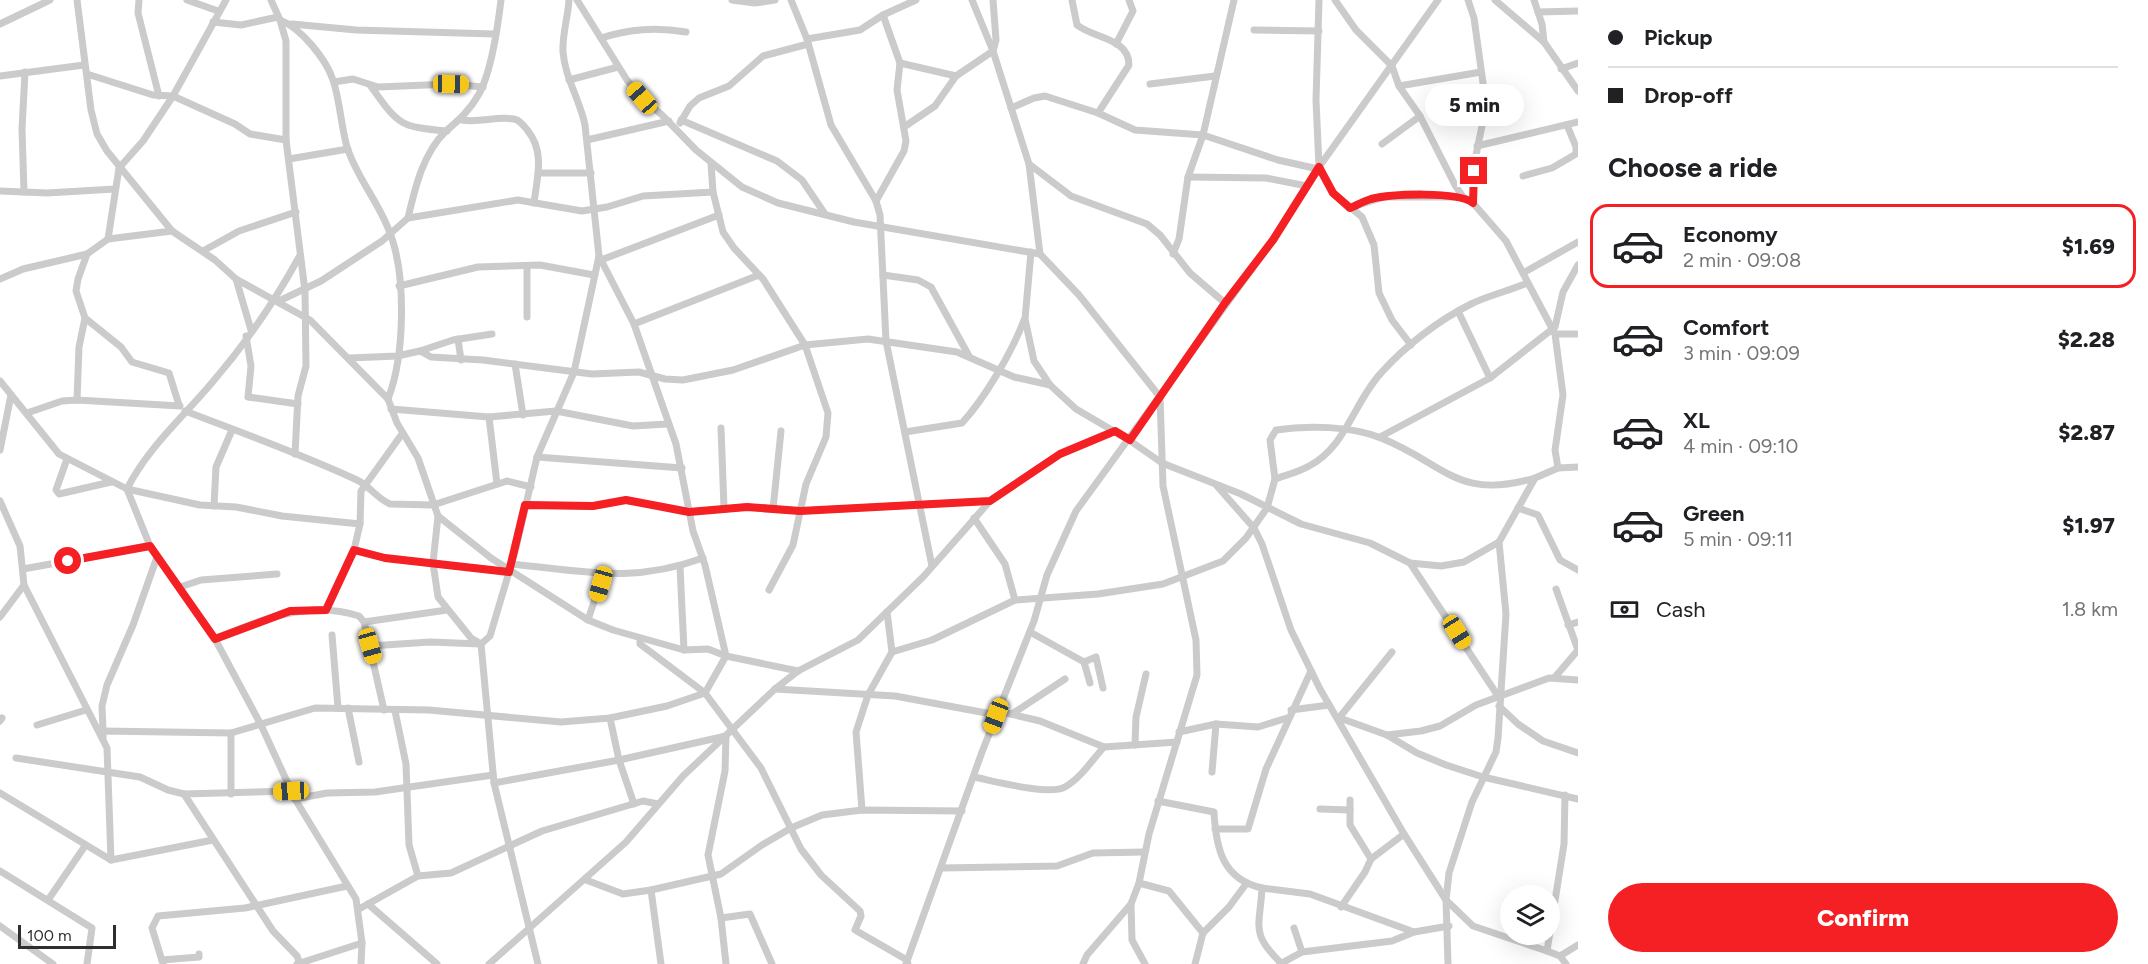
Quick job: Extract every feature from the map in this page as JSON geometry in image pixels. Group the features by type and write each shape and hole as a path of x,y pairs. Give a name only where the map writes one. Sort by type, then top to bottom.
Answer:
{"street":[{"path":"0,24 50,0"},
{"path":"77,0 84,65 97,134 119,168 172,231 203,250 236,279 303,315 350,358 388,399 402,434 418,458 438,516 433,563 436,590 447,610 471,638 481,644"},
{"path":"139,0 138,13 159,96"},
{"path":"187,0 218,11"},
{"path":"108,239 119,168 143,141 174,96 226,0"},
{"path":"271,0 286,41 286,140 304,288 306,366 298,404 295,454"},
{"path":"408,218 418,178 429,156 447,131 462,120 483,87 501,0"},
{"path":"103,734 231,733 315,708 429,710 561,722 610,718 667,706 705,693 726,656 703,558 689,512 682,468 653,375 634,324 600,258 581,105 569,80 563,51 569,0"},
{"path":"577,0 618,67 642,98 711,163 756,194 778,203 825,214 1040,254 1079,295 1160,397 1163,486 1196,639 1197,675 1158,801 1144,852 1139,883 1131,904 1087,955 1083,964"},
{"path":"732,0 755,3 776,0"},
{"path":"791,0 808,42 831,125 876,201 881,225 886,341 932,566"},
{"path":"676,129 690,106 699,98 729,86 763,56 808,42 860,30 883,15 916,0"},
{"path":"972,0 993,51 1029,164 1040,254"},
{"path":"904,127 935,106 956,76 993,51 996,40 993,0"},
{"path":"1072,0 1077,25 1126,51 1128,65 1098,113"},
{"path":"1116,44 1133,11 1129,0"},
{"path":"1173,254 1179,239 1188,177 1203,135 1234,0"},
{"path":"1319,0 1316,100 1319,168 1333,193 1350,208 1358,211 1371,237 1379,293 1392,320 1411,345"},
{"path":"1335,0 1356,30 1392,66 1398,86 1420,116 1463,197"},
{"path":"640,639 640,644 705,693 729,733 761,768 790,828 821,875 861,911 861,916 854,927 857,932 907,963 997,713 1029,632 1047,575 1076,511 1130,440 1225,303 1273,240 1319,168 1438,0"},
{"path":"1468,0 1474,18 1481,72 1483,121 1477,146 1473,203"},
{"path":"1495,0 1544,42 1578,91"},
{"path":"1534,0 1544,42"},
{"path":"1538,12 1578,11"},
{"path":"876,201 904,152 904,127 897,90 900,63 883,15"},
{"path":"979,18 994,15"},
{"path":"213,22 241,25 279,19 292,24 336,29 494,34"},
{"path":"292,24 323,62 334,82 348,149 390,234 399,286 400,325 397,356 388,399"},
{"path":"600,38 636,29 665,28 686,32"},
{"path":"1254,30 1319,31"},
{"path":"900,63 956,76"},
{"path":"1561,69 1578,63"},
{"path":"0,76 84,65"},
{"path":"569,80 618,67"},
{"path":"24,192 22,129 25,72"},
{"path":"1398,86 1481,72"},
{"path":"87,74 159,96 174,96 235,124 250,134 286,140"},
{"path":"1150,84 1215,76"},
{"path":"334,82 353,79 378,87 464,84 483,87"},
{"path":"369,84 396,121 416,128 447,131"},
{"path":"1011,108 1041,95 1098,113 1135,130 1203,135 1278,160 1319,168"},
{"path":"1382,144 1420,116"},
{"path":"462,120 512,119 521,122 536,142 539,172 534,203"},
{"path":"681,120 777,161 802,180 825,214"},
{"path":"587,140 669,122"},
{"path":"1477,146 1578,122"},
{"path":"1523,176 1552,168 1576,153 1576,147 1567,125"},
{"path":"289,159 348,149"},
{"path":"711,163 713,192 728,241 759,275 805,345 825,402 828,430 806,484 793,545 769,590"},
{"path":"1029,164 1071,195 1147,224 1160,235 1190,273 1225,303"},
{"path":"539,172 591,173"},
{"path":"1188,177 1266,178 1307,186"},
{"path":"0,191 47,193 115,189"},
{"path":"277,300 321,281 390,234 408,218 518,200 568,209 595,209 643,196 713,192"},
{"path":"1350,208 1384,197 1463,197 1473,203 1506,241 1554,331 1563,395 1555,450 1558,468"},
{"path":"203,250 239,231 296,212"},
{"path":"600,258 719,215"},
{"path":"0,279 23,269 87,254 108,239 172,231"},
{"path":"1523,273 1578,242"},
{"path":"905,432 962,423 1016,342 1024,319 1031,252"},
{"path":"77,400 79,347 85,318 76,291 87,254"},
{"path":"299,257 277,300 248,333 211,384 143,461 128,489 150,546 215,639 261,725 295,799 359,909 361,964"},
{"path":"370,646 430,642 481,644 490,636 510,568 537,457 574,372 594,275 600,258"},
{"path":"399,286 478,267 540,265 594,275"},
{"path":"1380,437 1490,378 1554,331 1563,292 1578,265"},
{"path":"527,266 527,317"},
{"path":"634,324 759,275"},
{"path":"884,275 918,280 931,287 969,356"},
{"path":"236,279 248,333 250,366 248,397 298,404"},
{"path":"1275,479 1319,460 1346,430 1373,382 1411,345 1458,311 1527,283"},
{"path":"1458,311 1490,378"},
{"path":"85,318 121,347 132,362 169,373 179,405"},
{"path":"1024,319 1034,361 1050,385 1076,409 1130,440 1162,463 1217,485 1301,524 1370,543 1410,563 1440,566 1464,562 1499,542 1535,478"},
{"path":"1554,331 1578,334"},
{"path":"350,358 397,356 458,339 492,334"},
{"path":"458,339 461,360"},
{"path":"420,351 431,357 515,364 574,372 653,375 673,380 702,378 805,345 868,339 931,347 969,356 998,371 1026,381 1050,385"},
{"path":"515,364 523,415"},
{"path":"0,381 51,447 66,459 128,489 214,506 360,524"},
{"path":"0,450 11,395"},
{"path":"27,413 62,401 77,400 179,405 232,430 365,484 383,501 390,504 434,505 507,481 531,487"},
{"path":"391,409 489,417 556,411 633,426 667,424"},
{"path":"489,417 498,484"},
{"path":"722,428 724,508"},
{"path":"214,506 216,467 232,430"},
{"path":"892,652 932,640 1015,600 1098,594 1163,584 1223,561 1254,528 1267,508 1275,479 1270,440 1276,430 1346,430 1380,437 1469,484 1494,486 1535,478 1558,468 1578,467"},
{"path":"772,509 781,431"},
{"path":"489,964 626,842 683,776 775,689 798,670 858,640 932,566 990,501 1060,454 1115,431"},
{"path":"326,610 354,550 360,524 360,499 365,484 402,434"},
{"path":"537,457 682,468"},
{"path":"66,459 56,490 59,494 111,482"},
{"path":"1217,485 1254,528 1262,544 1291,630 1311,671 1404,834 1446,900 1473,926 1560,956 1566,964"},
{"path":"525,505 593,506 626,500 689,512 724,508 800,511 990,501"},
{"path":"0,501 15,531 23,568 24,585 86,710 103,734"},
{"path":"1518,508 1538,514 1560,560 1578,570"},
{"path":"438,516 588,620 640,639 684,650 708,649 726,656 798,670"},
{"path":"974,518 1005,564 1015,600"},
{"path":"1448,964 1449,926 1446,900 1455,850 1483,777 1496,752 1506,595 1499,542"},
{"path":"23,568 150,546"},
{"path":"354,550 385,558 433,563 603,574 639,574 680,567 703,558"},
{"path":"111,861 108,773 102,706 107,685 133,625 157,557"},
{"path":"1410,563 1500,696"},
{"path":"680,567 684,650"},
{"path":"180,587 201,580 277,574"},
{"path":"588,620 603,574"},
{"path":"0,617 24,585"},
{"path":"1555,677 1578,650 1556,590"},
{"path":"215,639 290,611 326,610 359,616 364,622 384,710"},
{"path":"364,622 447,610"},
{"path":"862,810 856,732 868,695 892,652 887,612"},
{"path":"1568,625 1578,622"},
{"path":"1029,632 1084,662 1090,683"},
{"path":"332,635 338,708"},
{"path":"481,644 483,686 494,779 539,963"},
{"path":"1338,717 1392,652"},
{"path":"1084,662 1096,657 1103,688"},
{"path":"1215,829 1248,829 1266,769 1289,714 1311,671"},
{"path":"1134,745 1136,717 1146,674"},
{"path":"1387,735 1421,732 1440,726 1476,705 1555,677 1578,680"},
{"path":"1012,714 1065,679"},
{"path":"775,689 896,696 1012,714 1040,721 1104,747 1177,741"},
{"path":"1179,732 1216,724 1258,726 1289,714 1329,705"},
{"path":"1499,706 1543,741 1578,753"},
{"path":"348,708 359,762"},
{"path":"37,725 86,710"},
{"path":"395,711 406,764 409,845 418,876"},
{"path":"1338,717 1387,735 1417,753 1483,777 1578,799"},
{"path":"610,718 619,760 634,804"},
{"path":"1212,772 1216,724"},
{"path":"231,733 231,794"},
{"path":"295,799 327,793 375,792 494,779 619,760 729,733"},
{"path":"726,964 721,918 708,855 725,771 729,733"},
{"path":"974,777 1048,790 1062,789 1075,780 1104,747"},
{"path":"16,758 140,777 184,794 291,791"},
{"path":"0,793 111,861 213,840"},
{"path":"184,794 257,906 299,964 362,943"},
{"path":"1547,951 1564,844 1565,795"},
{"path":"1350,800 1350,825 1371,859"},
{"path":"359,909 418,876 451,873 573,820 643,801 658,804"},
{"path":"1158,801 1214,812 1215,829 1223,858 1233,875 1246,884 1310,894 1414,932"},
{"path":"1320,809 1350,810"},
{"path":"586,880 624,894 651,890 729,870 762,844 790,828 822,815 862,810 962,810"},
{"path":"1341,907 1365,872 1371,859 1404,834"},
{"path":"48,900 85,846"},
{"path":"942,867 1058,866 1093,853 1144,852"},
{"path":"0,871 92,928 87,964"},
{"path":"1139,883 1169,891 1203,933"},
{"path":"1195,964 1203,933 1229,907 1246,884"},
{"path":"199,954 199,957 162,962 152,928 158,916 257,906 347,886"},
{"path":"1262,888 1259,932 1263,945 1281,964 1302,952 1392,941 1414,932 1449,926"},
{"path":"651,890 661,964"},
{"path":"368,904 437,964"},
{"path":"1131,904 1132,940 1145,964"},
{"path":"721,918 750,914 772,964"},
{"path":"0,926 53,964"},
{"path":"1294,928 1302,952"},
{"path":"1560,956 1578,945"}],"route":[{"path":"68,561 150,546 215,639 263,619 290,611 326,610 328,600 354,550 402,561 450,564 509,572 525,505 578,507 626,500 689,512 747,507 800,511 841,510 990,501 1060,454 1115,431 1130,440 1225,303 1273,240 1319,167 1333,193 1350,208 1384,197 1463,197 1473,203 1474,171"}]}
